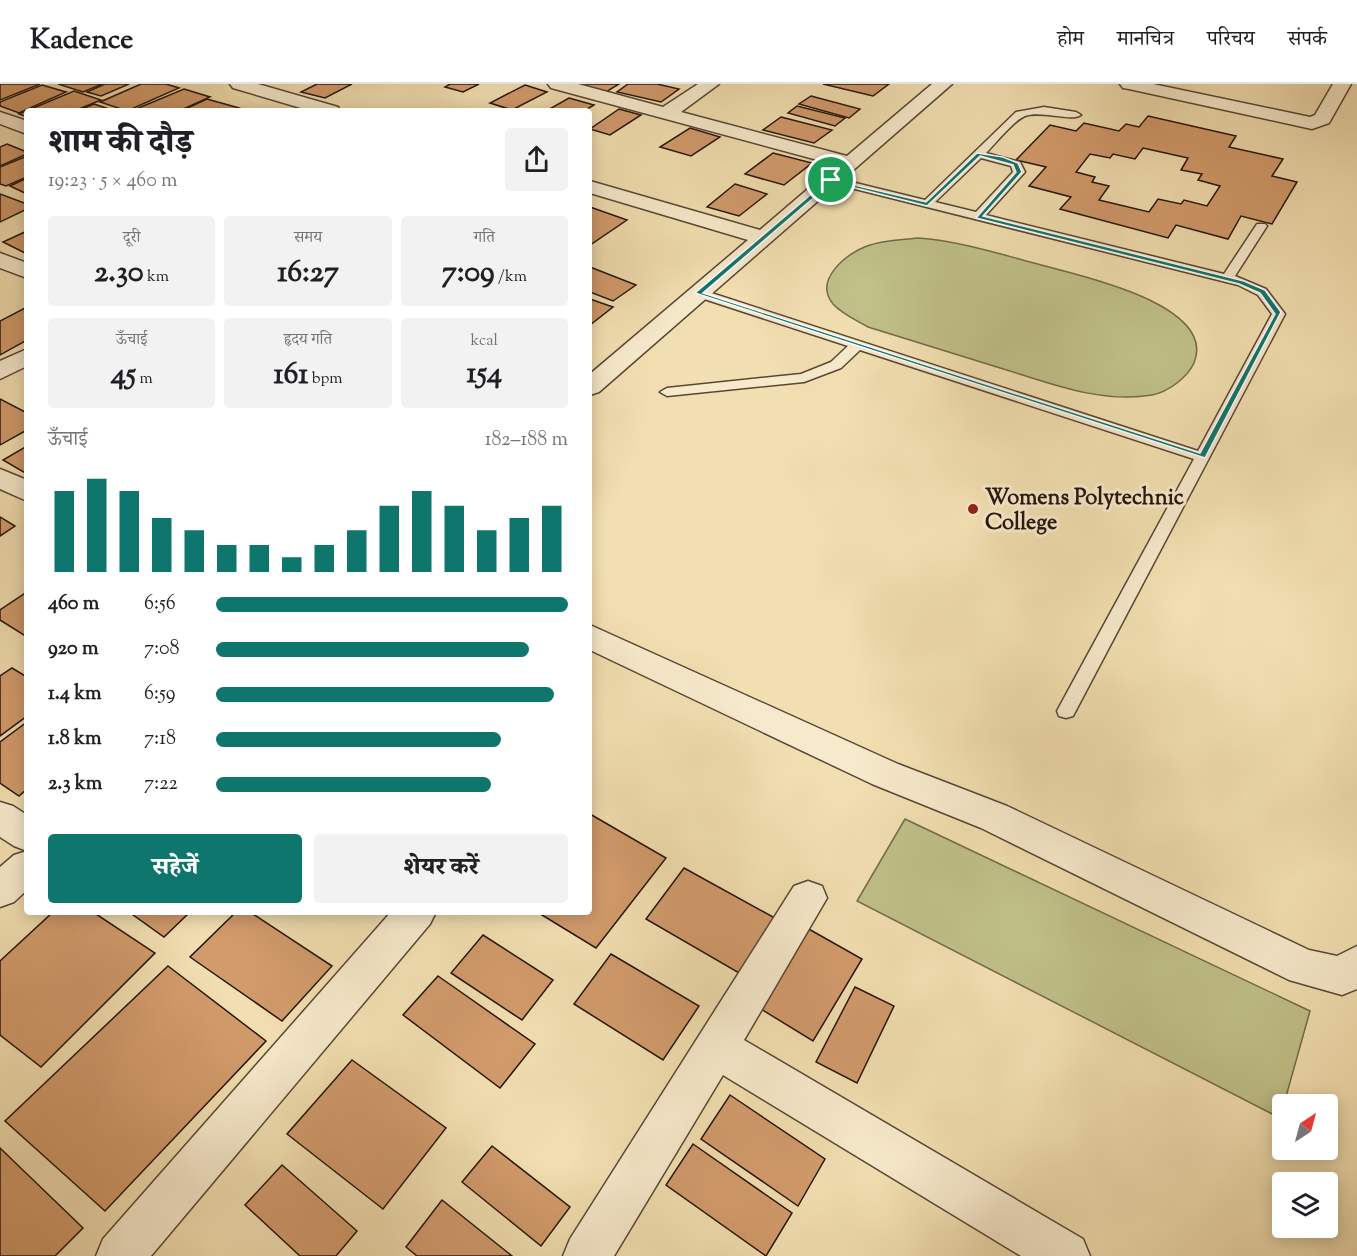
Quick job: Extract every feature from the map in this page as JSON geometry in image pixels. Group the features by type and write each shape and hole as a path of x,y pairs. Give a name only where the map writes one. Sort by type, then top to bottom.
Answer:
{"street":[{"path":"239,84 321,108"},
{"path":"557,84 851,163"},
{"path":"666,113 710,84"},
{"path":"592,385 943,84"},
{"path":"1129,84 1238,100 1312,123 1322,119 1342,84"},
{"path":"0,118 24,127"},
{"path":"592,188 763,238"},
{"path":"0,260 24,270"},
{"path":"0,371 24,358"},
{"path":"0,478 24,490"},
{"path":"592,638 885,774 994,817 1303,967 1342,976 1357,965"},
{"path":"0,817 24,833"},
{"path":"0,890 24,870"},
{"path":"587,1256 808,898"},
{"path":"120,1256 413,915"},
{"path":"716,1047 1047,1251"}],"lane":[{"path":"927,204 1020,114 1044,111 1076,115"},
{"path":"978,217 1019,172 1016,164 979,154"},
{"path":"831,180 1242,282 1262,292 1279,314 1066,711"},
{"path":"1227,279 1261,225"},
{"path":"699,293 1202,457"},
{"path":"667,392 804,378 836,365 857,345"}],"green space":[{"path":"918,238 995,252 1083,276 1140,296 1166,309 1185,324 1196,342 1194,363 1182,379 1170,388 1152,395 1112,397 1093,394 1054,385 868,327 833,304 828,295 827,286 830,277 842,261 873,244"},
{"path":"905,819 1310,1011 1287,1094 1272,1094 1272,1114 857,901"}],"building":[{"path":"0,84 40,84 0,100"},
{"path":"58,84 102,84 83,92"},
{"path":"105,84 129,84 101,96 87,92"},
{"path":"141,84 166,84 179,88 134,108 118,108 100,102"},
{"path":"317,84 352,84 325,98 301,92"},
{"path":"450,84 479,84 463,92 445,87"},
{"path":"577,84 619,84 606,92"},
{"path":"628,84 657,84 679,89 661,102 617,92"},
{"path":"823,84 889,84 873,96"},
{"path":"42,85 66,92 30,108 24,108 24,111 19,113 0,106 0,102"},
{"path":"525,85 547,92 516,108 506,108 490,103"},
{"path":"184,89 210,97 186,108 138,108"},
{"path":"74,91 101,100 81,108 33,108"},
{"path":"811,96 860,109 849,118 799,104"},
{"path":"569,98 594,105 589,108 551,108"},
{"path":"207,99 239,108 188,108"},
{"path":"94,104 106,108 84,108"},
{"path":"797,106 845,118 835,126 788,113"},
{"path":"619,109 641,115 610,135 592,130"},
{"path":"1148,116 1236,136 1229,147 1283,159 1272,176 1297,182 1272,224 1241,216 1228,239 1176,225 1168,238 1060,209 1071,197 1029,186 1046,167 1016,160 1050,125 1076,131 1084,123 1119,131 1126,124 1139,127","holes":["1143,148 1188,158 1181,170 1202,174 1198,180 1220,186 1207,206 1184,200 1181,204 1158,199 1149,212 1099,200 1109,186 1092,182 1095,177 1076,172 1090,154 1110,158 1113,154 1135,159"]},
{"path":"781,117 832,130 814,143 763,130"},
{"path":"690,128 720,137 691,156 660,147"},
{"path":"7,144 24,151 24,155 0,166 0,147"},
{"path":"773,153 812,163 784,185 745,174"},
{"path":"24,157 24,178 6,186 0,184 0,167"},
{"path":"24,179 24,193 10,186"},
{"path":"735,184 767,194 739,216 707,207"},
{"path":"0,194 24,203 24,210 0,222"},
{"path":"592,208 627,220 592,244"},
{"path":"24,232 24,252 3,242"},
{"path":"592,268 636,285 613,301 592,293"},
{"path":"592,300 613,307 592,323"},
{"path":"24,309 24,342 0,355 0,321"},
{"path":"0,399 24,411 24,432 0,445"},
{"path":"24,448 24,472 3,460"},
{"path":"0,517 15,526 0,536"},
{"path":"24,594 24,635 0,620 0,610"},
{"path":"12,668 24,675 24,718 0,736 0,676"},
{"path":"24,724 24,792 19,796 0,783 0,742"},
{"path":"592,815 666,858 596,948 542,915 592,915"},
{"path":"684,868 782,922 746,977 646,919"},
{"path":"50,915 98,915 155,953 41,1067 0,1035 0,961"},
{"path":"133,915 187,915 164,937"},
{"path":"233,915 255,915 332,966 282,1021 190,957"},
{"path":"807,928 862,959 813,1041 756,1006"},
{"path":"483,935 553,980 522,1020 451,973"},
{"path":"611,954 699,1006 663,1060 574,1004"},
{"path":"168,966 266,1041 105,1211 5,1121"},
{"path":"438,976 535,1044 500,1088 403,1015"},
{"path":"855,987 894,1006 857,1083 816,1062"},
{"path":"352,1060 446,1128 383,1209 287,1134"},
{"path":"730,1095 825,1159 798,1206 701,1139"},
{"path":"693,1144 792,1213 766,1256 666,1185"},
{"path":"492,1146 570,1207 541,1246 462,1182"},
{"path":"0,1148 83,1228 55,1256 0,1256"},
{"path":"282,1165 357,1231 336,1256 300,1256 245,1205"},
{"path":"442,1200 512,1256 417,1256 406,1247"}],"place":[{"name":"Womens Polytechnic College","path":"973,509"}],"route":[{"path":"979,154 1003,159 1016,164 1019,172 978,217 1242,282 1262,292 1279,314 1202,457 699,293 831,180 927,204 979,154"}]}
